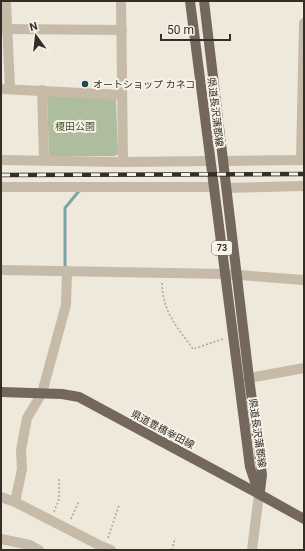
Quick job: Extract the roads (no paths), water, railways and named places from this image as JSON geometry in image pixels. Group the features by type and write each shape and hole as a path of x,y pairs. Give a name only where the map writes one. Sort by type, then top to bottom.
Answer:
{"main road":[{"name":"県道長沢蒲郡線","path":"190,1 214,187 249,378 262,475 259,494"},
{"name":"県道長沢蒲郡線","path":"204,1 227,188 233,336 250,467 259,494"},
{"name":"県道豊橋幸田線","path":"1,392 62,394 79,397 304,519"}],"street":[{"path":"6,1 4,29 5,89 122,95"},
{"path":"122,1 122,162"},
{"path":"223,161 302,160 304,23"},
{"path":"4,29 122,30"},
{"path":"42,90 44,160"},
{"path":"1,160 122,162 210,161"},
{"path":"227,188 304,186"},
{"path":"1,187 214,187"},
{"path":"1,270 231,274 304,280"},
{"path":"15,502 22,469 21,450 28,418 42,393 66,305 67,271"},
{"path":"249,378 304,368"},
{"path":"252,550 259,494"},
{"path":"1,497 50,519 103,548"},
{"path":"1,539 30,545 39,550"}],"waterway":[{"path":"65,266 65,208 79,191"}],"railway":[{"path":"1,175 304,174"}],"place":[{"name":"オートショップ カネコ","path":"85,84"}],"park label":[{"name":"榎田公園","path":"75,126"}]}
